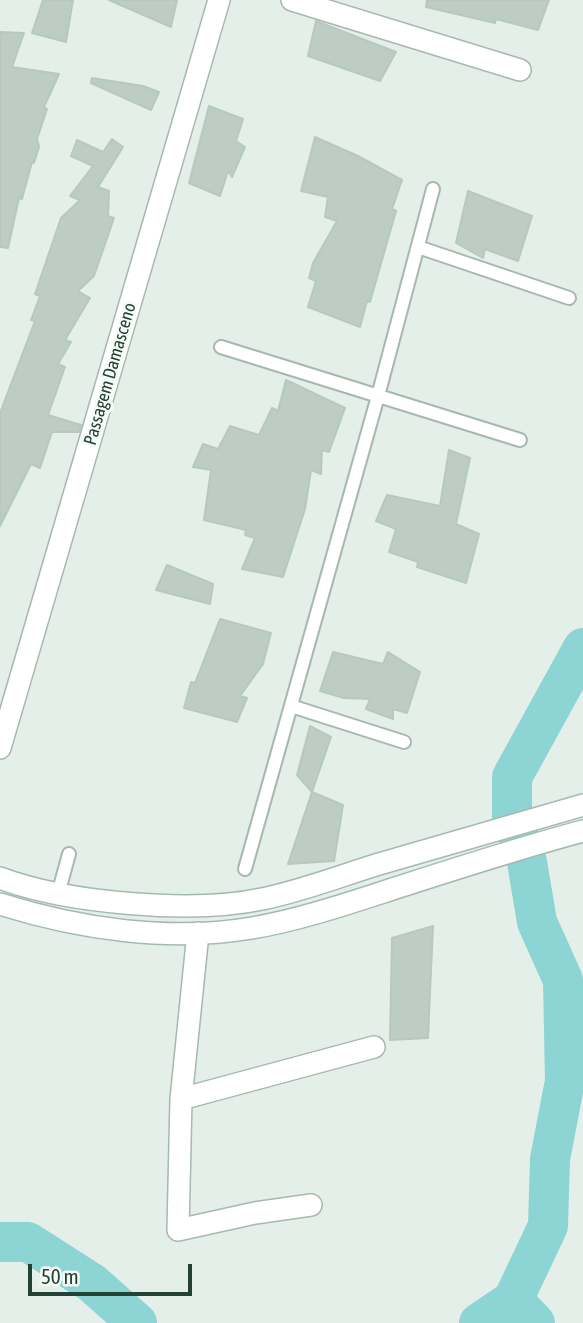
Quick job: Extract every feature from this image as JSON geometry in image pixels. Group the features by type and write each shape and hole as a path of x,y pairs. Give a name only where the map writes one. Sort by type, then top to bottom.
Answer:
{"street":[{"name":"Passagem Damasceno","path":"0,748 219,0"},
{"path":"292,0 520,70"},
{"path":"0,878 58,894 96,900 189,905 248,902 312,887 583,805"},
{"path":"0,904 93,926 198,933 250,928 292,919 583,831"},
{"path":"198,933 181,1098 178,1230 255,1213 311,1205"},
{"path":"181,1098 374,1047"}],"lane":[{"path":"245,869 378,396 433,189"},
{"path":"418,247 569,298"},
{"path":"221,347 520,440"},
{"path":"291,706 404,742"},
{"path":"58,894 69,854"}],"building":[{"path":"43,0 73,0 66,42 32,33"},
{"path":"109,0 177,0 171,27"},
{"path":"427,0 549,0 538,30 496,19 495,23 426,7"},
{"path":"316,21 396,52 380,81 308,56"},
{"path":"0,32 24,33 12,67 59,74 44,107 47,109 37,139 39,147 22,199 19,198 8,248 0,247"},
{"path":"92,78 143,86 159,92 151,110 91,83"},
{"path":"209,106 243,119 236,141 245,147 232,177 228,171 220,196 189,183"},
{"path":"315,137 402,180 392,209 396,211 370,302 367,301 360,327 308,307 316,281 309,278 313,263 337,221 325,217 328,197 301,191"},
{"path":"112,139 123,147 98,187 109,191 108,216 114,218 94,276 78,291 90,298 65,340 71,342 58,364 65,367 48,415 81,425 79,432 52,432 40,468 31,464 0,526 0,413 35,321 31,320 40,296 35,294 61,218 80,200 70,196 93,166 71,156 77,140 103,152"},
{"path":"468,191 532,216 518,261 485,249 483,258 456,243"},
{"path":"286,380 345,408 329,452 322,450 321,474 311,470 305,509 283,577 242,569 255,538 245,535 246,530 204,520 211,470 193,467 203,444 218,449 230,426 259,435 272,408 278,411"},
{"path":"449,450 470,458 456,524 479,534 466,583 417,567 418,562 389,552 396,529 376,521 387,495 440,506"},
{"path":"167,565 213,584 210,604 156,590"},
{"path":"220,619 271,633 263,664 240,696 247,698 237,722 184,708 191,682 195,683"},
{"path":"333,652 383,664 388,652 420,672 407,713 393,709 393,719 366,709 370,699 344,698 320,691"},
{"path":"310,726 331,737 312,792 297,775"},
{"path":"312,792 343,805 334,861 288,864"},
{"path":"433,926 428,1038 390,1040 392,938"}],"waterway":[{"path":"513,1300 548,1226 550,1159 565,1081 563,980 537,922 527,862 512,817 512,777 583,648"},
{"path":"0,1242 28,1242 92,1283 137,1323"},
{"path":"479,1323 513,1300 535,1323"}]}
